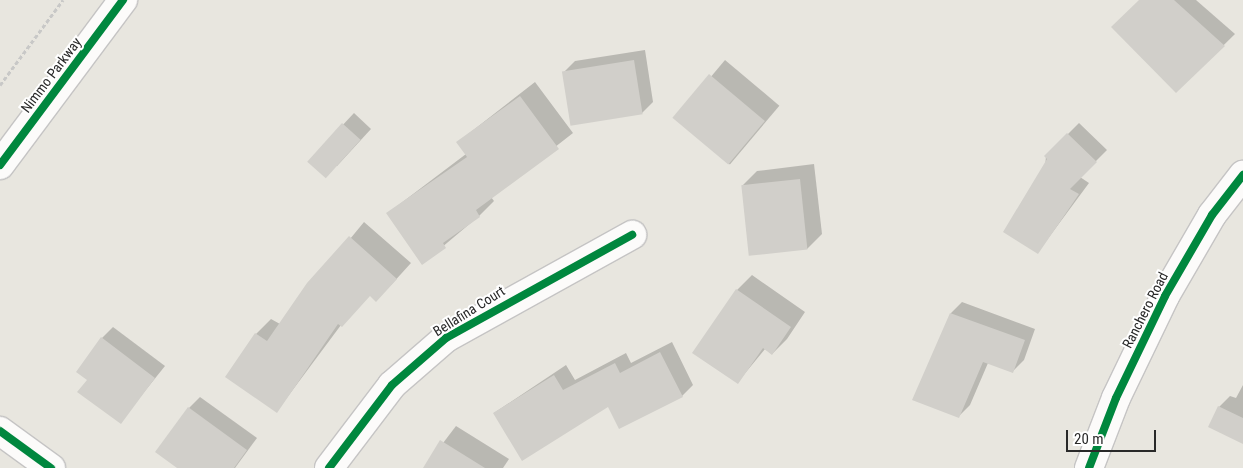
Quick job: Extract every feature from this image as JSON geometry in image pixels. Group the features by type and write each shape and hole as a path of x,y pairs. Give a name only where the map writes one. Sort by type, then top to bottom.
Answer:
{"street":[{"name":"Nimmo Parkway","path":"0,165 123,0"},
{"name":"Ranchero Road","path":"1090,468 1116,398 1165,296 1212,215 1243,175"},
{"name":"Bellafina Court","path":"329,468 392,385 446,338 632,234"},
{"path":"0,431 51,468"}],"path":[{"path":"0,85 63,0"}],"building":[{"path":"1139,0 1174,0 1225,46 1176,93 1111,27"},
{"path":"634,60 643,114 571,126 562,71"},
{"path":"709,74 765,121 728,165 672,118"},
{"path":"520,96 559,149 476,210 480,217 443,243 446,248 422,265 386,213 467,157 456,142"},
{"path":"342,123 361,140 326,178 307,162"},
{"path":"1067,133 1097,162 1070,189 1079,194 1038,254 1003,232 1047,159 1044,156"},
{"path":"800,179 807,250 749,256 741,185"},
{"path":"349,236 397,279 376,302 370,296 342,327 338,324 277,413 225,377 255,333 267,341 307,283"},
{"path":"736,289 791,327 772,355 763,348 738,384 692,353"},
{"path":"950,313 1025,340 1013,373 983,362 959,418 912,400"},
{"path":"101,337 155,378 121,424 77,392 87,380 76,372"},
{"path":"660,352 683,397 619,429 608,407 522,461 493,413 554,375 563,390 615,363 620,373"},
{"path":"1218,406 1243,418 1243,444 1208,427"},
{"path":"188,407 247,450 234,468 177,468 155,452"},
{"path":"440,440 485,468 423,468"}],"cycle path":[{"path":"0,165 123,0"},
{"path":"1089,468 1116,398 1165,296 1212,215 1243,175"},
{"path":"329,468 392,385 446,338 632,235"},
{"path":"0,431 51,468"}]}
